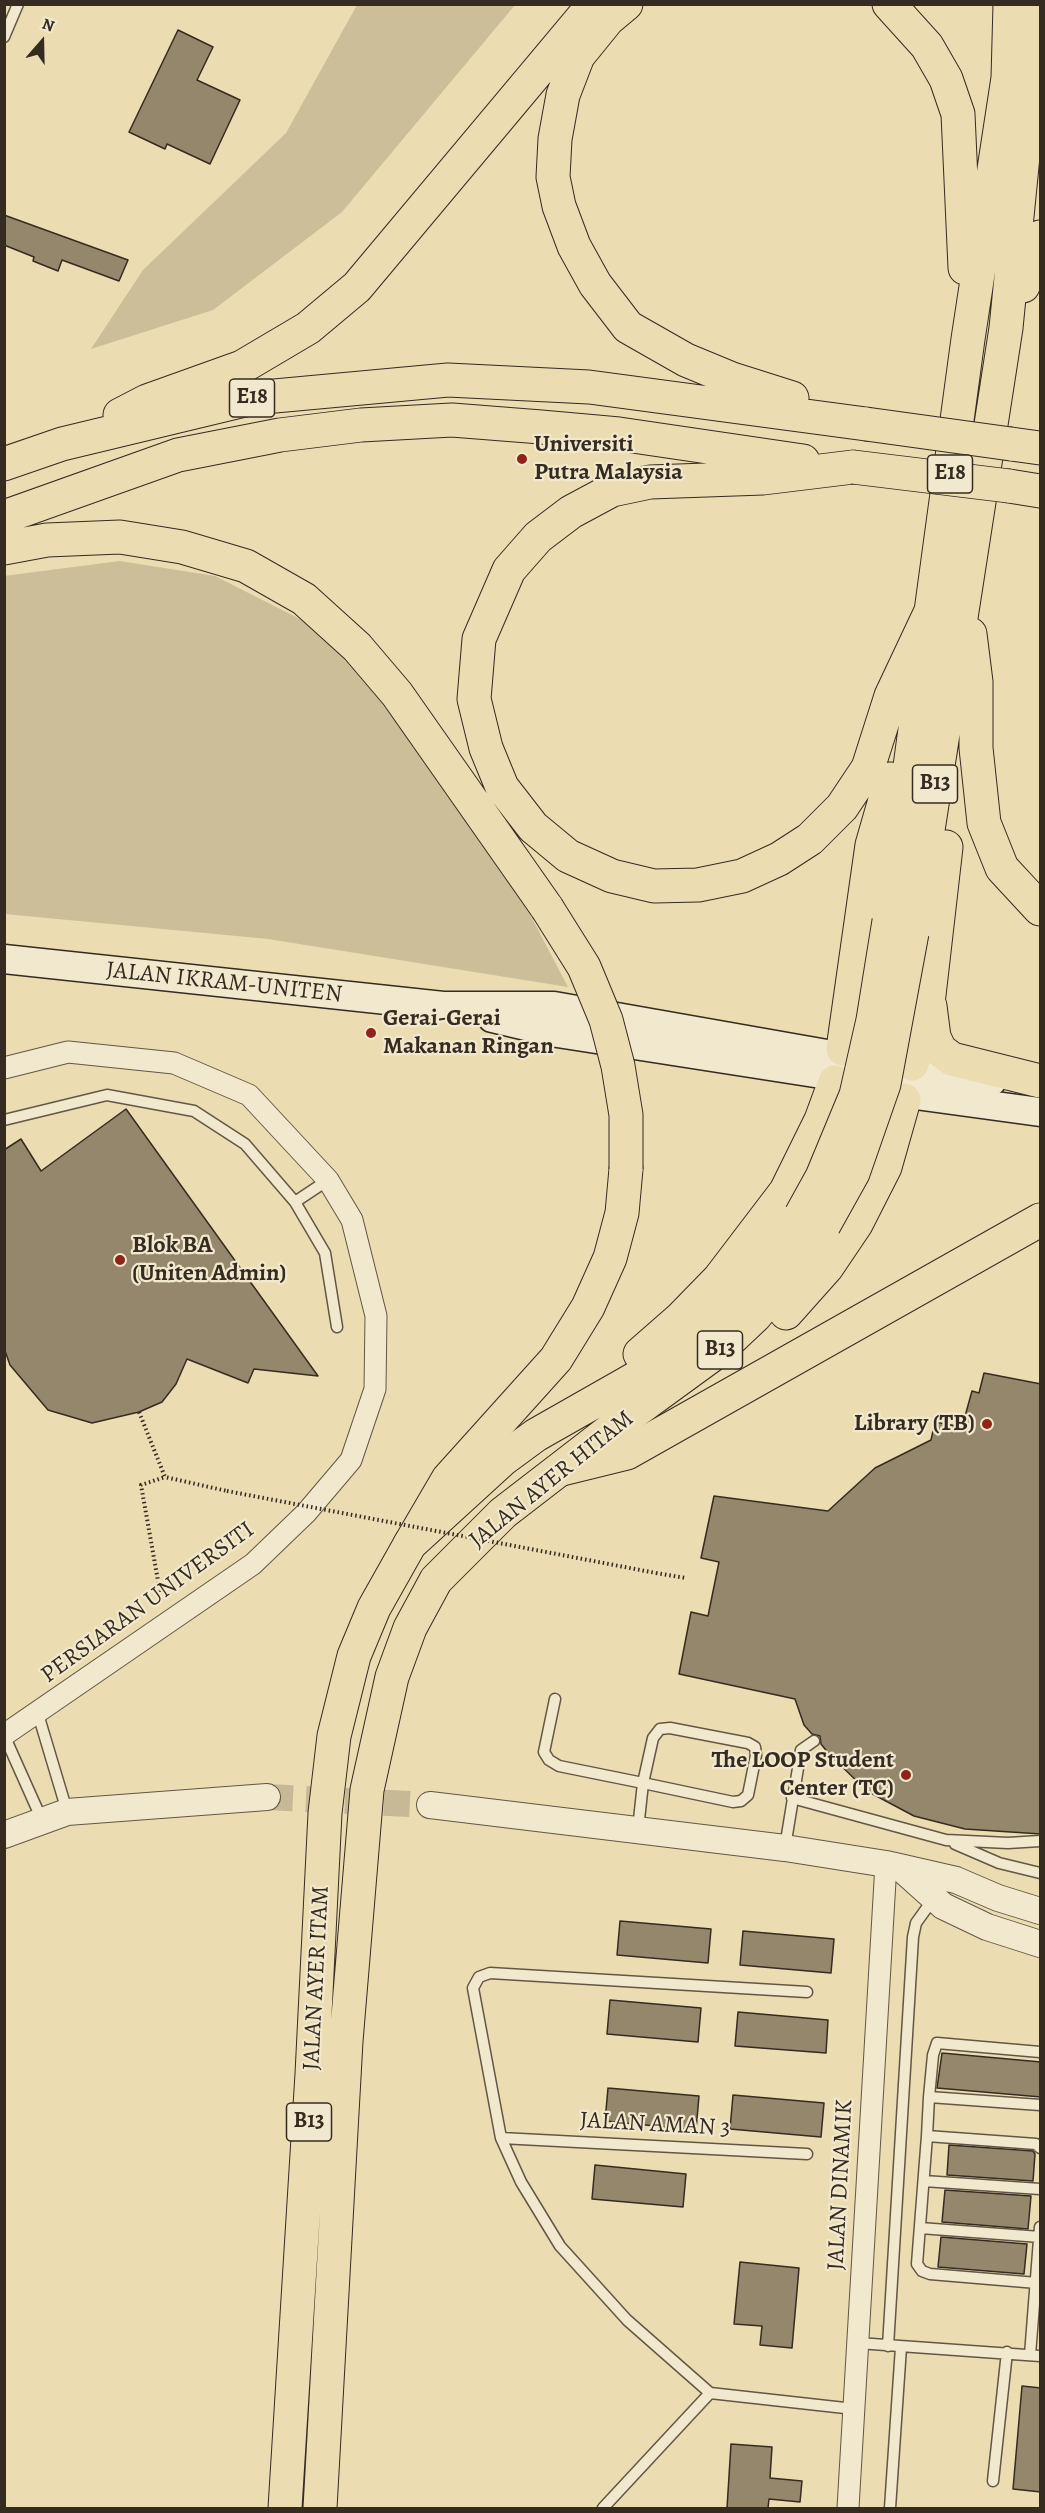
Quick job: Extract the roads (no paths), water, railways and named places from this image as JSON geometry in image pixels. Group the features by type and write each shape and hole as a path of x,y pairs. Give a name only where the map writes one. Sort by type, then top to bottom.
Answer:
{"main road":[{"path":"62,444 147,401 242,367 308,328 357,287 594,4"},
{"path":"626,4 608,19 578,56 563,95 555,139 553,177 559,206 574,246 596,284 628,327 686,360 732,379 778,392 855,422"},
{"path":"889,4 927,46 946,79 958,114 968,339"},
{"name":"E18","path":"932,609 968,339 1008,78 1010,4"},
{"name":"E18","path":"959,636 1006,328 1038,4"},
{"path":"1006,328 1041,237"},
{"name":"E18","path":"4,464 62,444 253,398 448,380 589,387 1026,446"},
{"name":"E18","path":"4,517 178,455 280,435 361,425 452,420 619,434 853,467 1025,488"},
{"path":"853,467 763,478 650,482 612,490 571,512 538,537 510,570 479,639 474,699 486,748 502,787 533,827 568,856 612,876 654,886 698,885 742,876 778,859 810,838 842,807 867,768 891,696 932,609"},
{"path":"4,548 47,540 120,537 182,547 246,566 304,599 357,647 397,694 547,908 584,967 606,1020 618,1066 626,1115 626,1169 622,1213 610,1258 588,1307 556,1359 448,1479 410,1544"},
{"path":"964,594 975,682 975,748 984,823 1002,868 1041,909"},
{"name":"B13","path":"812,1220 853,1173 884,1084 924,662 932,609"},
{"path":"590,1448 620,1439 702,1389 775,1325 827,1267 856,1224 885,1167 909,1083 929,995 962,677 959,636"},
{"name":"B13","path":"900,927 959,636"},
{"path":"566,1417 581,1395 633,1360 680,1319 719,1279 786,1191 821,1120 838,1066 872,845 910,697 924,662"},
{"name":"JALAN IKRAM-UNITEN","path":"4,959 443,1006 554,1006 838,1066"},
{"path":"929,995 934,1037 940,1050 952,1059 1041,1081"},
{"path":"909,1083 898,1044 876,1035 853,1041 838,1066 847,1103 870,1113 882,1112 909,1083 1041,1086"},
{"path":"909,1083 1041,1112"},
{"name":"JALAN AYER HITAM","path":"334,1736 354,1656 374,1608 410,1544 502,1460 566,1417 645,1373 694,1339 731,1305 762,1269 812,1220"},
{"name":"JALAN AYER HITAM","path":"367,1790 392,1677 410,1628 436,1580 503,1513 719,1350 755,1316 788,1277 812,1220"},
{"path":"561,1469 627,1453 1041,1220"},
{"name":"JALAN AYER ITAM","path":"285,2508 312,2074 324,1824 334,1736"},
{"name":"JALAN AYER ITAM","path":"320,2508 346,2041 367,1790"}],"street":[{"name":"PERSIARAN UNIVERSITI","path":"4,1068 68,1052 174,1063 249,1095 328,1180 352,1220 376,1316 375,1389 351,1460 306,1513 253,1564 39,1714 4,1735"},
{"path":"4,1835 67,1812 267,1797"},
{"path":"430,1805 785,1848 894,1866 956,1880 998,1898 1041,1911"},
{"path":"894,1866 943,1906 987,1927 1041,1944"},
{"name":"JALAN DINAMIK","path":"848,2508 858,2343 894,1866"}],"lane":[{"path":"4,38 18,4"},
{"path":"4,1120 107,1095 194,1111 245,1144 295,1202 325,1253 337,1327"},
{"path":"295,1202 328,1180"},
{"path":"555,1699 544,1752 549,1760 559,1766 643,1783 733,1802 741,1801 748,1795 756,1755 755,1747 748,1743 670,1728 660,1729 653,1738 643,1783 638,1829"},
{"path":"39,1714 67,1812"},
{"path":"4,1735 42,1820"},
{"path":"785,1848 801,1750 814,1741"},
{"path":"792,1798 946,1840 999,1863 1041,1873"},
{"path":"946,1840 1008,1843 1041,1841"},
{"path":"888,2346 913,1937 916,1923 934,1898"},
{"path":"807,1992 490,1973 479,1977 473,1988 501,2138 520,2182 560,2246 627,2320 710,2393 854,2409"},
{"path":"1037,2283 930,2274 922,2271 917,2264 929,2097 933,2055 937,2043 1041,2052"},
{"path":"929,2097 1041,2105"},
{"path":"927,2136 1036,2144 1041,2148"},
{"name":"JALAN AMAN 3","path":"501,2138 807,2154"},
{"path":"924,2181 1041,2189"},
{"path":"858,2343 1035,2355 1041,2227"},
{"path":"920,2228 1040,2237"},
{"path":"890,2508 900,2347"},
{"path":"993,2481 1006,2352"},
{"path":"603,2508 710,2393"}],"tunnel":[{"path":"267,1797 430,1805"}],"place":[{"name":"Universiti Putra Malaysia","path":"522,459"},
{"name":"Gerai-Gerai Makanan Ringan","path":"371,1033"},
{"name":"Blok BA (Uniten Admin)","path":"120,1260"},
{"name":"Library (TB)","path":"987,1424"},
{"name":"The LOOP Student Center (TC)","path":"906,1775"}]}
